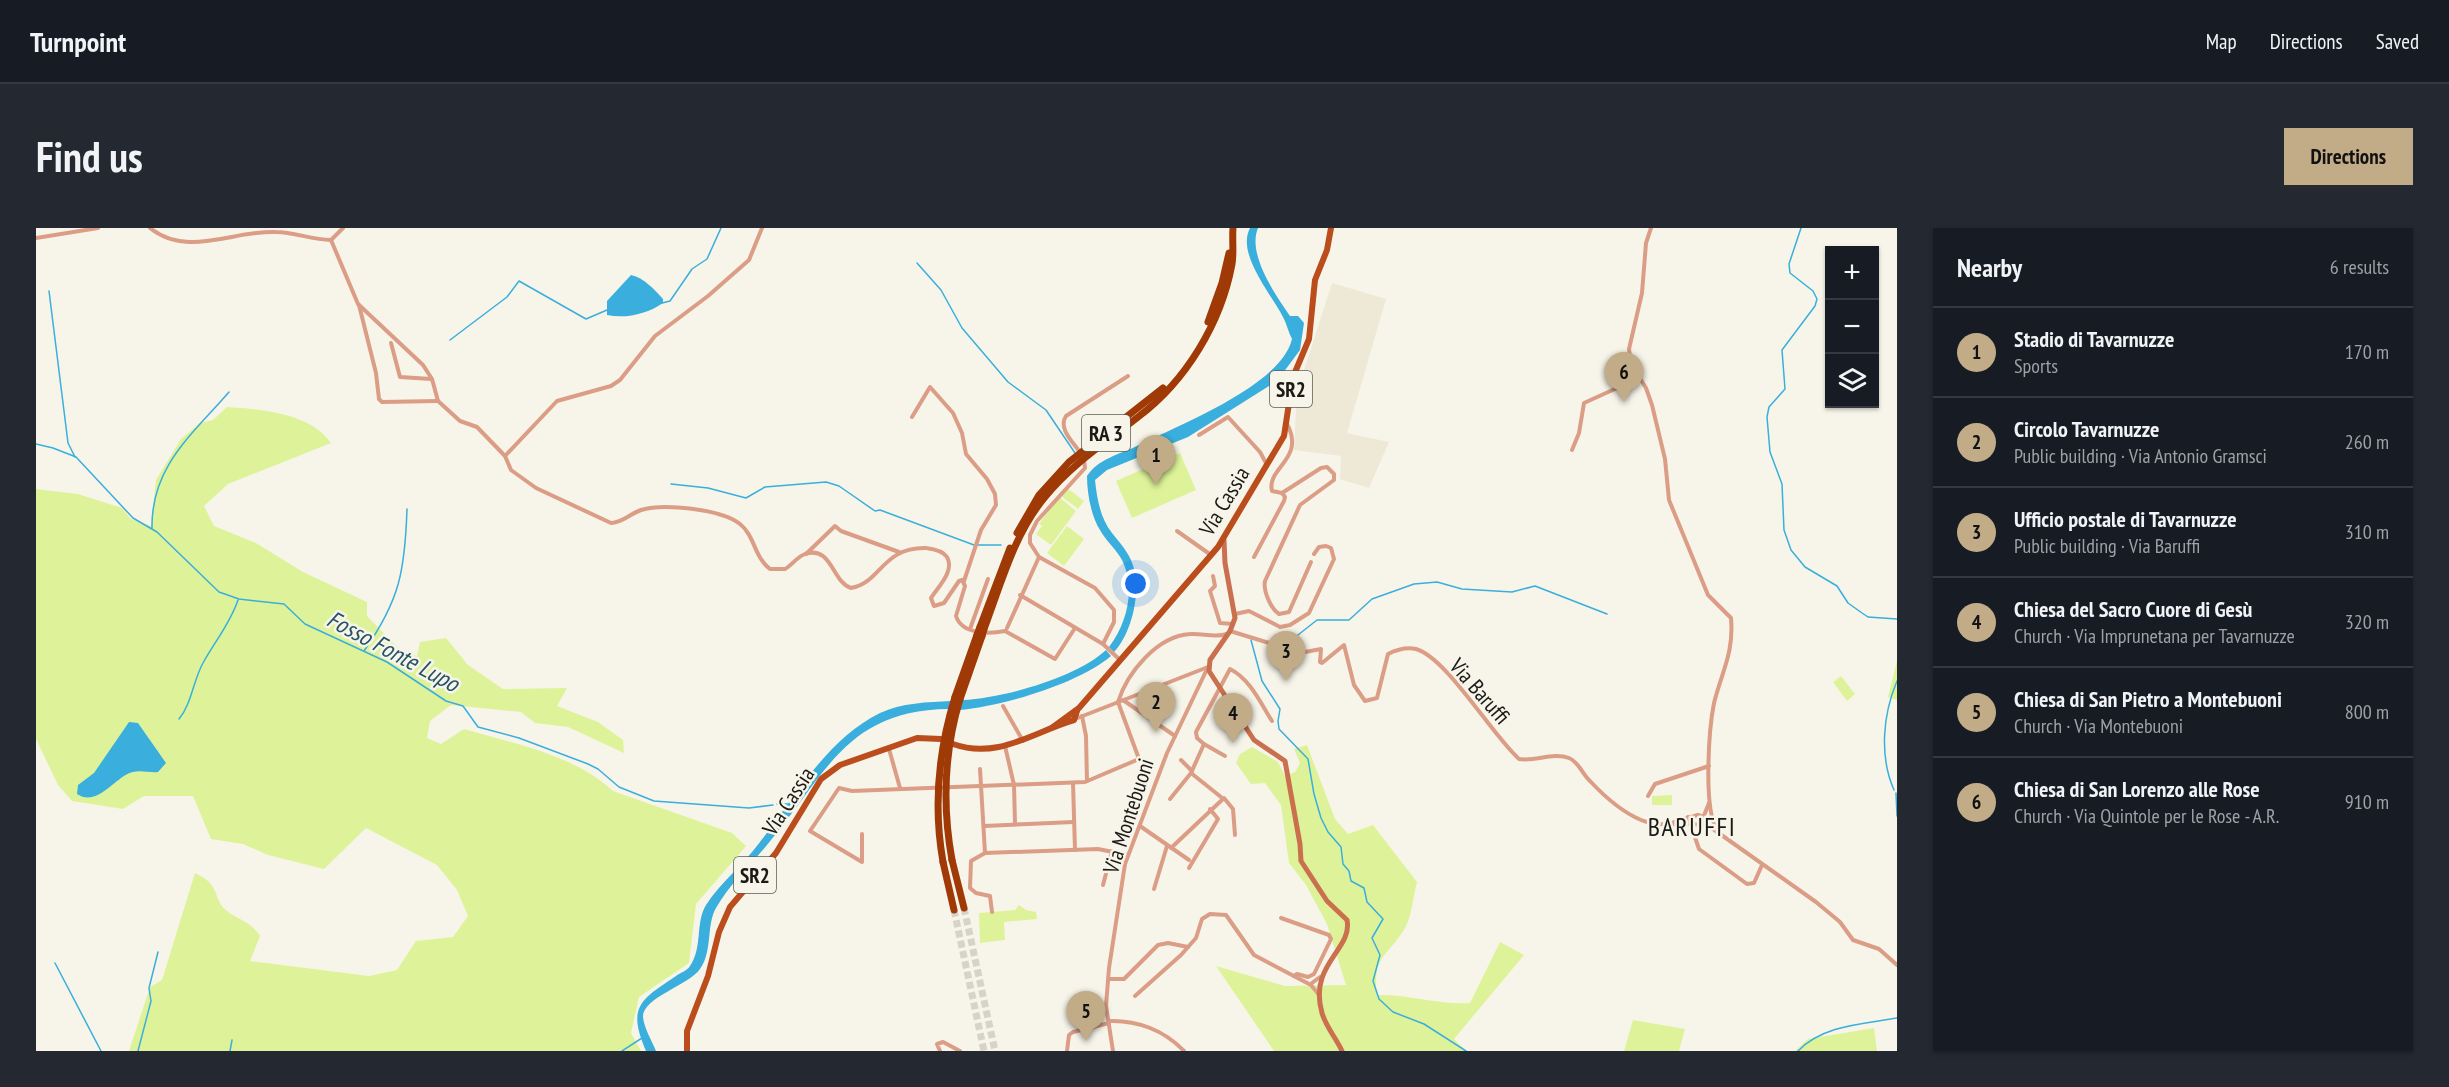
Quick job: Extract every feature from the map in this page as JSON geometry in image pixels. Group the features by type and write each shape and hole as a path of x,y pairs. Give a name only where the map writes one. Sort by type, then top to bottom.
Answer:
{"highway":[{"name":"RA 3","path":"954,910 942,862 938,822 938,782 944,735 1017,532 1039,495 1069,462 1159,392 1186,360 1209,319 1222,283 1233,228"},
{"name":"RA 3","path":"957,698 950,736 946,782 952,860 964,908"}],"main road":[{"name":"Via Cassia","path":"1076,716 1078,708 1118,658 1224,540 1284,436 1293,377 1309,339 1314,285 1327,249 1331,228"},
{"path":"1224,540 1225,560 1235,614"},
{"path":"1215,551 1225,560"},
{"name":"Via Montebuoni","path":"1209,667 1233,624 1235,614"},
{"path":"1209,667 1219,689 1254,740 1279,755 1287,766 1301,861 1327,901 1347,920 1346,935 1320,977 1322,1015 1342,1051"},
{"path":"953,744 980,750 1005,746 1023,741 1076,716"},
{"name":"Via Cassia","path":"687,1051 687,1031 708,976 719,932 729,907 776,853 825,774 850,760 917,738 940,739"}],"street":[{"path":"36,238 98,228"},
{"path":"150,228 162,237 198,242 274,231 312,240 331,240 343,228"},
{"path":"505,456 558,401 611,386 620,380 655,336 708,296 749,260 762,228"},
{"path":"1651,228 1646,243 1642,293 1629,349 1631,364 1652,405 1662,448 1669,500 1708,596 1731,618 1729,660 1712,716 1709,766 1712,820 1719,833"},
{"path":"331,240 358,304 376,373 379,399 382,402 438,401"},
{"path":"358,304 423,365 432,379 438,401 460,421 473,425 505,456 511,470 536,488 611,523 620,521 638,511 657,507 719,514 733,519 748,532 760,560 770,569 786,569 835,526 841,531 899,552 929,548 947,557 948,572 932,598 934,606 944,603 958,581 964,581"},
{"path":"391,343 400,377 432,379"},
{"path":"1079,451 1064,428 1063,421 1066,416 1128,376"},
{"path":"1572,450 1579,433 1584,403 1640,378"},
{"path":"912,417 930,387 935,390 953,413 962,433 966,454 987,479 995,494 996,505 981,530 964,581 956,616 958,621 970,629 987,634 1007,631 1055,659 1075,628"},
{"name":"Via Cassia","path":"1199,435 1228,417 1260,452 1267,465"},
{"path":"1287,424 1292,432 1293,448 1270,487 1276,494 1282,494 1327,467 1334,474 1334,480 1300,505 1265,581 1264,587 1275,611 1279,614 1289,612 1311,562"},
{"path":"1084,460 1085,468 1034,528 1030,543 1039,557 1095,588 1114,610 1114,622 1104,645"},
{"path":"1254,557 1284,501 1285,497 1282,494"},
{"name":"Via Cassia","path":"1177,531 1215,551"},
{"path":"1235,614 1249,611 1280,627 1290,625 1309,614 1334,559 1331,548 1326,546 1319,547 1314,554"},
{"path":"805,554 825,557 842,584 851,588 862,584 899,552"},
{"path":"1007,631 1020,596 1039,557"},
{"path":"1213,576 1215,586 1210,591 1220,623 1233,624"},
{"path":"970,629 988,579"},
{"path":"1020,596 1104,645 1118,658"},
{"path":"862,834 862,862 810,831 839,788 852,791 1087,782 1139,759 1120,701 1146,655 1158,645 1186,634 1218,636 1229,632"},
{"name":"Via Baruffi","path":"1229,632 1292,650 1305,652 1321,649 1320,662 1322,663 1344,645 1353,686 1365,701 1377,698 1388,654 1404,649 1416,649 1457,683 1519,759 1530,761 1563,756 1572,759 1589,780 1626,812 1651,823 1704,825 1719,833 1840,922 1853,940 1879,949 1897,965"},
{"path":"1218,636 1221,645"},
{"path":"1087,782 1086,736 1076,716 1209,667"},
{"name":"Via Montebuoni","path":"1113,1051 1112,1030 1106,1006 1110,979 1109,968 1128,855 1175,736 1209,667"},
{"path":"1225,756 1204,744 1197,738 1196,732 1230,669 1239,673 1272,721"},
{"path":"1120,701 1175,736"},
{"path":"1003,706 1023,741"},
{"path":"1170,799 1192,772 1204,744"},
{"path":"1005,746 1014,785 1016,824"},
{"path":"889,749 900,788"},
{"path":"1180,760 1221,797"},
{"path":"1648,796 1655,784 1709,766"},
{"path":"980,769 985,853"},
{"path":"1073,783 1075,850"},
{"path":"1154,889 1169,847 1224,798 1233,809 1235,835"},
{"path":"1710,802 1703,816 1704,825 1712,820"},
{"path":"1190,867 1218,819 1210,809"},
{"name":"Via Baruffi","path":"1670,823 1688,817 1703,816 1712,820"},
{"path":"1688,817 1699,849 1748,885 1754,883 1762,865"},
{"path":"984,826 1074,822"},
{"path":"1140,826 1189,860"},
{"path":"992,912 990,896 976,893 970,888 971,861 985,853 1075,850 1112,851 1128,855"},
{"path":"1103,885 1112,851"},
{"path":"1135,996 1188,947 1196,938 1202,919 1210,914 1226,915 1254,955 1294,976 1320,985"},
{"path":"1281,918 1329,935 1330,943 1314,974 1305,977 1297,974 1294,976"},
{"path":"1110,979 1124,979 1158,945 1168,943 1188,947"},
{"path":"1324,955 1331,958"},
{"path":"1310,983 1320,977"},
{"path":"1310,983 1320,996"},
{"path":"1067,1051 1069,1035 1073,1032 1109,1022 1131,1022 1156,1030 1173,1039 1184,1051"},
{"path":"940,1051 937,1044 943,1042 960,1051"}],"shaded area":[{"path":"1332,283 1386,299 1347,433 1389,442 1369,488 1340,479 1341,456 1294,450 1297,392"}],"green space":[{"path":"227,407 284,414 311,425 331,443 228,484 204,506 214,526 256,543 303,572 367,602 367,616 400,650 417,656 420,642 446,638 468,665 503,689 567,688 557,706 598,722 623,740 624,753 568,727 535,723 521,712 451,705 430,721 427,738 441,744 464,729 523,745 580,768 613,791 732,833 746,846 696,904 689,963 639,997 631,1033 641,1051 129,1051 150,987 162,980 195,873 210,883 227,911 248,924 260,936 250,961 369,976 397,970 416,941 453,937 468,916 457,890 437,865 366,828 324,869 268,855 243,844 211,839 193,796 144,796 123,809 72,801 58,785 36,739 36,489 78,494 122,508 131,519 151,526 156,480 181,439 200,423 213,420"},
{"path":"1180,453 1196,490 1132,518 1116,481"},
{"path":"1067,488 1084,501 1078,509 1061,496"},
{"path":"1059,497 1076,511 1051,545 1036,534 1042,526 1039,524"},
{"path":"1067,526 1084,539 1064,566 1047,553"},
{"path":"1897,661 1897,700 1888,697"},
{"path":"1841,676 1855,694 1847,701 1833,682"},
{"path":"1307,745 1335,819 1348,834 1373,825 1417,882 1405,928 1379,964 1376,982 1377,995 1470,1003 1500,942 1524,955 1454,1039 1466,1051 1274,1051 1216,966 1285,986 1346,985 1327,924 1306,885 1289,863 1281,805 1265,783 1251,784 1236,763 1240,754 1252,747 1278,762 1285,776 1295,772 1300,763 1294,749"},
{"path":"1672,795 1672,805 1652,805 1652,796"},
{"path":"1019,905 1026,910 1036,912 1037,919 1004,922 1005,940 980,943 979,913 1015,910"},
{"path":"1633,1020 1685,1029 1679,1051 1624,1051"},
{"path":"1874,1028 1877,1051 1795,1051 1808,1039"}],"water":[{"path":"1250,228 1258,228 1256,250 1270,285 1290,316 1298,316 1304,323 1300,350 1280,377 1269,386 1188,437 1107,470 1095,480 1102,514 1108,527 1131,560 1136,583 1131,621 1121,643 1114,652 1109,647 1125,617 1129,594 1128,582 1122,560 1102,534 1094,518 1087,476 1097,465 1201,415 1249,388 1269,373 1284,356 1292,339 1283,317 1251,262 1247,238"},
{"path":"631,275 648,284 663,299 663,303 636,315 607,315 607,301"},
{"path":"1106,650 1111,656 1097,666 1060,684 1017,699 959,710 963,700 1018,691 1058,678 1093,660"},
{"path":"951,701 949,709 915,712 886,720 863,733 843,749 825,769 716,908 711,922 707,954 700,969 686,981 658,998 645,1010 643,1017 646,1030 656,1051 646,1051 638,1024 640,1006 653,992 689,967 694,959 701,919 706,905 754,850 813,771 843,738 880,713 906,705"},
{"path":"129,722 138,723 166,763 158,772 136,771 126,775 92,797 77,794 78,785 94,773"}],"waterway":[{"path":"662,303 670,301 692,269 707,259 721,228"},
{"path":"1801,228 1789,264 1790,273 1813,291 1817,299 1815,306 1782,350 1785,389 1769,407 1767,417 1770,452 1782,484 1784,530 1791,550 1805,567 1837,586 1848,603 1868,617 1897,619"},
{"path":"917,263 941,290 962,328 1008,382 1046,410 1075,453"},
{"path":"450,340 507,297 519,281 586,319 607,310"},
{"path":"49,291 68,443 75,457"},
{"path":"152,528 154,506 166,469 189,437 229,392"},
{"name":"Fosso Fonte Lupo","path":"36,444 76,457 133,518 157,532 219,592 239,599 284,604 305,624 387,662 446,701 463,706 478,727 519,738 588,764 598,769 619,787 654,801 749,808 773,805"},
{"path":"671,484 708,488 746,498 765,487 826,482 839,486 875,511 880,510 974,545"},
{"path":"364,651 386,616 398,584 402,567 407,509"},
{"path":"978,545 1001,545"},
{"path":"1284,646 1317,620 1349,620 1372,599 1414,584 1437,582 1462,589 1512,592 1535,586 1607,614"},
{"path":"179,719 187,706 203,663 227,625 238,600"},
{"path":"1251,640 1262,681 1280,709 1279,729 1308,759 1321,818 1328,832 1341,847 1343,864 1349,871 1351,881 1364,888 1367,902 1383,919 1372,938 1380,955 1373,981 1379,999 1393,1012 1424,1024 1466,1051"},
{"path":"1894,790 1886,763 1885,735 1889,707 1897,681"},
{"path":"1896,793 1897,816"},
{"name":"Fosso Fonte Lupo","path":"777,804 788,804"},
{"path":"138,1051 151,1001 149,988 158,952"},
{"path":"55,963 101,1051"},
{"path":"1798,1051 1808,1042 1831,1031 1857,1024 1897,1018"},
{"path":"622,1051 642,1038"},
{"path":"230,1051 232,1040"}],"tunnel":[{"path":"964,908 995,1051"},
{"path":"954,910 984,1051"}],"place":[{"name":"Chiesa di San Lorenzo alle Rose","path":"1624,402"},
{"name":"Stadio di Tavarnuzze","path":"1156,485"},
{"name":"Ufficio postale di Tavarnuzze","path":"1286,681"},
{"name":"Circolo Tavarnuzze","path":"1156,732"},
{"name":"Chiesa del Sacro Cuore di Gesù","path":"1233,743"},
{"name":"Chiesa di San Pietro a Montebuoni","path":"1086,1041"}],"district":[{"name":"BARUFFI","path":"1692,826"}]}
